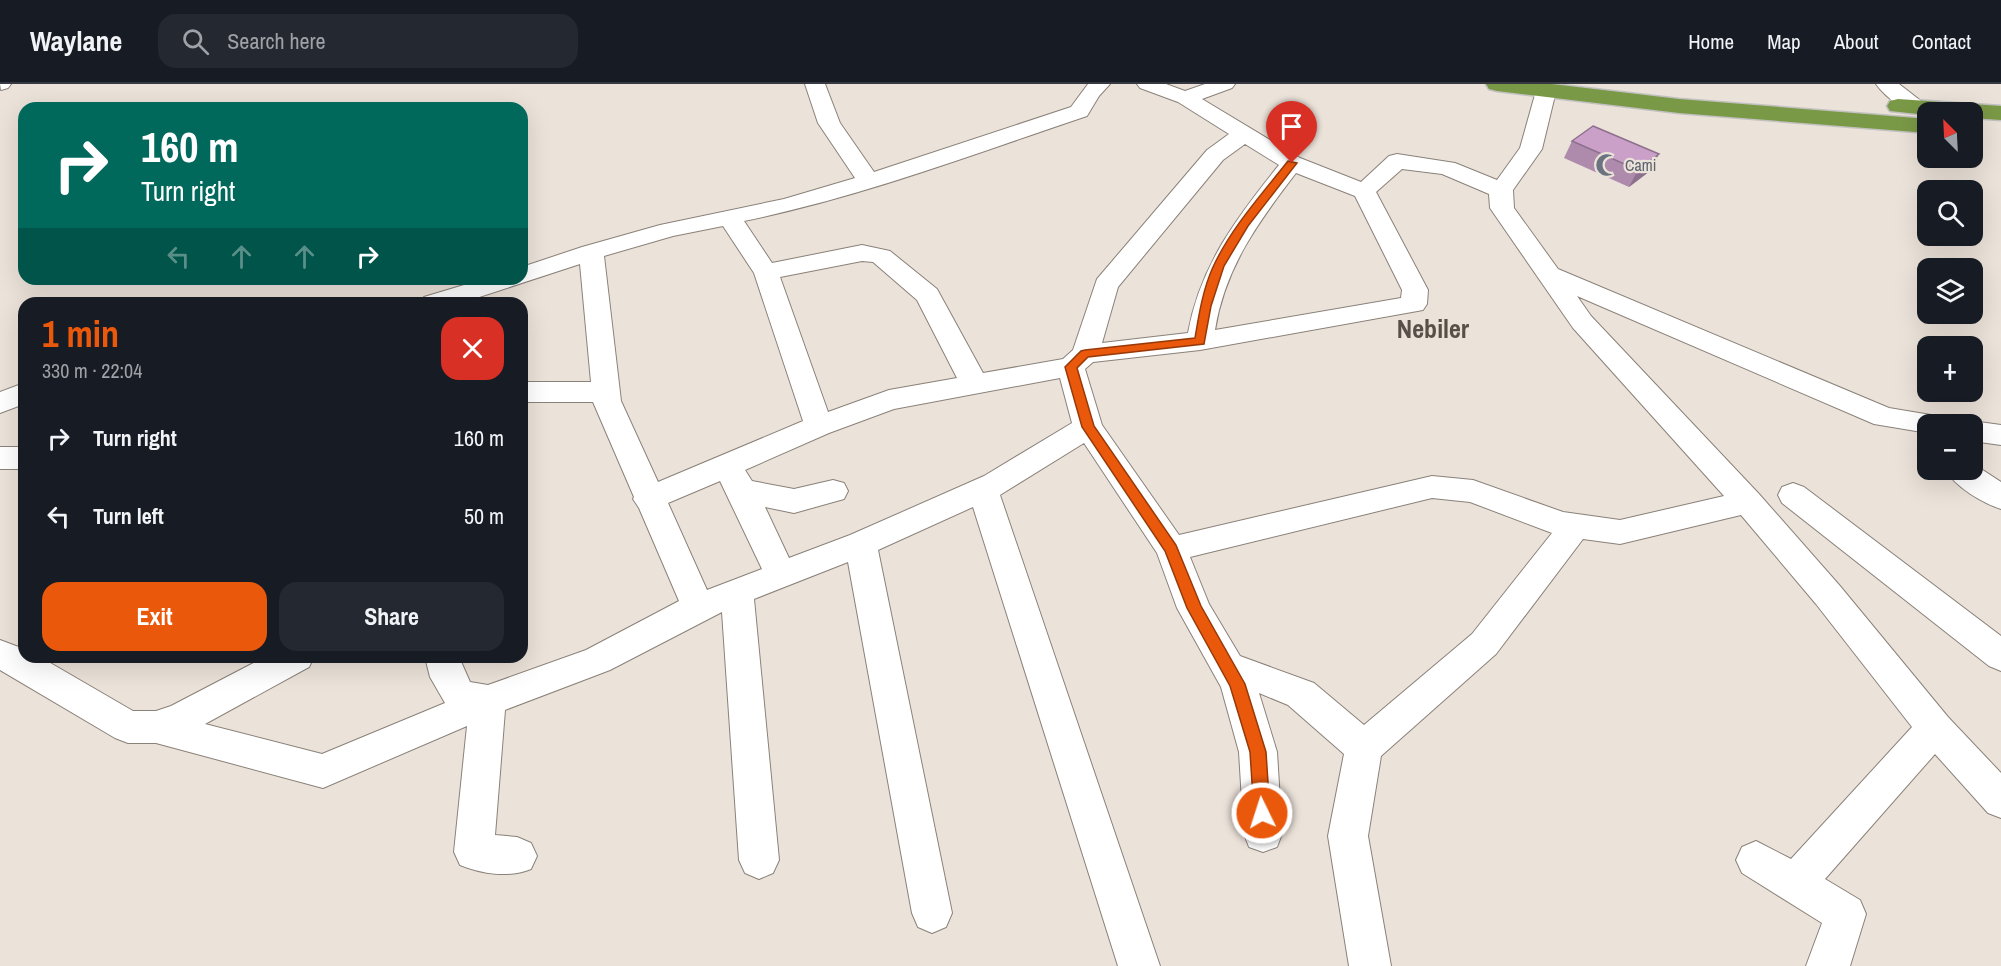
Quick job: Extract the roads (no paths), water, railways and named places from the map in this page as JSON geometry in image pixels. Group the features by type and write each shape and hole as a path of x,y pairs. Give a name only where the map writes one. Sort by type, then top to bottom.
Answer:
{"highway":[{"path":"1497,84 1546,92 1679,106 1917,117"},
{"path":"1614,84 1917,116"},
{"path":"1983,114 2001,113"},
{"path":"1983,130 2001,131"}],"street":[{"path":"815,84 817,101 845,149 869,181"},
{"path":"528,274 591,252 729,216 788,205 869,181 1079,111 1090,92 1101,84"},
{"path":"648,499 734,478 819,426 890,399 1078,361 1414,304 1415,290 1364,191 1292,163 1185,98 1147,84"},
{"path":"1185,98 1224,84"},
{"path":"1886,84 1917,112"},
{"path":"1546,92 1531,148 1501,190 1502,208 1551,274 1582,322 1748,501 1828,595 1935,728 2001,800"},
{"path":"1244,134 1215,155 1106,285 1078,361 1088,427 1171,549 1194,608 1238,684 1258,752 1263,834"},
{"path":"1364,191 1397,161 1447,168 1501,190"},
{"path":"1200,341 1206,306 1219,266 1244,225 1292,163"},
{"path":"729,216 765,272 819,426"},
{"path":"591,252 607,401 648,499 698,607"},
{"path":"765,272 862,253 881,256 928,295 975,383"},
{"path":"1551,274 1884,417 1917,440"},
{"path":"453,297 492,285"},
{"path":"528,393 606,392"},
{"path":"0,403 18,396"},
{"path":"1884,417 1917,422"},
{"path":"20,663 128,727 156,727 323,771 488,701 598,660 698,607 861,544 983,489 1088,427"},
{"path":"1983,433 2001,435"},
{"path":"0,458 18,458"},
{"path":"734,478 794,501 833,491"},
{"path":"734,478 781,575"},
{"path":"1976,480 2001,497"},
{"path":"1171,549 1432,487 1473,491 1561,524 1620,532 1748,501"},
{"path":"983,489 1138,966"},
{"path":"1793,495 2001,656"},
{"path":"766,542 794,501"},
{"path":"1370,966 1348,836 1364,748 1484,644 1575,526"},
{"path":"861,544 932,913"},
{"path":"737,592 759,860"},
{"path":"0,655 18,662"},
{"path":"156,727 182,718 286,663"},
{"path":"444,663 448,677 459,695 488,701"},
{"path":"1227,666 1301,694 1364,748"},
{"path":"488,701 474,852 517,856"},
{"path":"1795,884 1935,728"},
{"path":"1756,860 1846,914 1827,966"}],"place":[{"name":"Cami","path":"1607,165"}],"district":[{"name":"Nebiler","path":"1433,329"}]}
